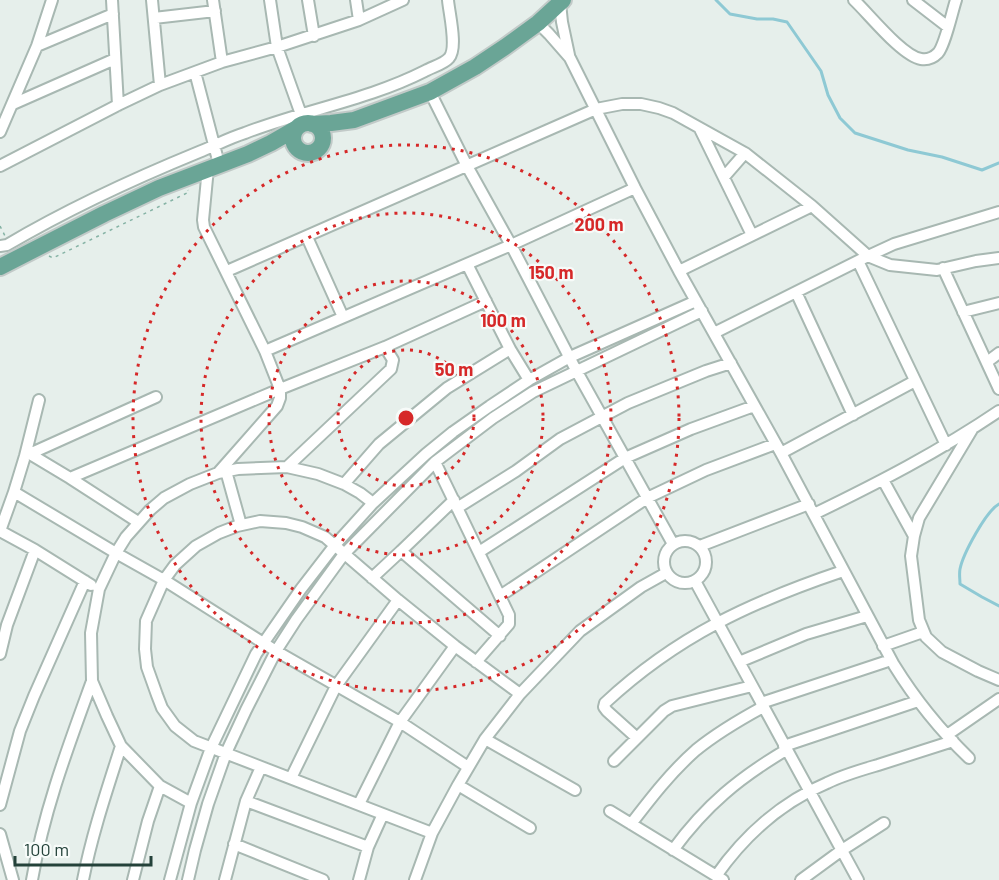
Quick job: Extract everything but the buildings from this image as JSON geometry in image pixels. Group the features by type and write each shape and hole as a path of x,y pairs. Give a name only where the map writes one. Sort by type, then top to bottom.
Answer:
{"main road":[{"path":"0,267 159,188 248,154 271,143 304,122 331,123 354,120 430,92 475,67 537,23 561,1"},
{"path":"304,122 294,131 293,139 298,149 311,153 354,120"},
{"path":"304,122 320,130 322,144"},
{"path":"248,154 298,149"}],"street":[{"path":"0,132 37,46 52,0"},
{"path":"112,0 118,105"},
{"path":"152,0 160,85"},
{"path":"270,0 277,48 304,122"},
{"path":"308,0 314,36"},
{"path":"356,0 359,20"},
{"path":"0,166 160,85 222,62 314,36 359,20 402,0"},
{"path":"0,246 7,245 120,185 245,132 304,122 417,75 448,59 452,52 453,41 448,0"},
{"path":"854,0 893,40 916,58 927,59 940,50 956,0"},
{"path":"913,0 948,27"},
{"path":"561,1 570,58"},
{"path":"154,18 214,5 222,62"},
{"path":"37,46 113,14"},
{"path":"537,23 570,58 679,271 812,509 882,646 918,701 969,758"},
{"path":"13,104 115,58"},
{"path":"195,72 215,145 214,166 203,220 204,227 265,351 280,389 277,406 222,472"},
{"path":"430,92 576,370 673,544"},
{"path":"227,271 596,109 622,104 640,104 666,111 745,153 812,206 863,258 915,381 946,445"},
{"path":"700,128 752,235"},
{"path":"724,177 745,153"},
{"path":"265,351 467,264 635,188"},
{"path":"679,271 812,206"},
{"path":"714,333 894,244 999,212"},
{"path":"307,237 343,317"},
{"path":"863,258 890,266 937,270 999,258"},
{"path":"467,264 510,349 529,380"},
{"path":"943,268 999,388"},
{"path":"796,292 853,415"},
{"path":"70,478 385,347 486,301"},
{"path":"170,880 191,803 211,747 256,654 335,545 373,503 453,432 529,380 570,357 696,301"},
{"path":"963,312 999,303"},
{"path":"188,880 195,850 226,753 246,710 276,651 344,554 435,462 493,418 533,392 702,311"},
{"path":"287,467 392,369 393,360 385,347"},
{"path":"344,484 379,444 447,388 510,349"},
{"path":"987,362 999,353"},
{"path":"372,579 455,504 516,471 560,439 628,403 731,363"},
{"path":"500,596 647,498 706,470 778,449 853,415 915,381"},
{"path":"27,455 156,397"},
{"path":"39,400 27,455 0,531 99,589"},
{"path":"479,552 625,458 691,429 754,406"},
{"path":"699,546 812,509 883,480 946,445 999,411"},
{"path":"973,428 920,518 911,556 922,632 942,652 999,680"},
{"path":"27,455 70,478 138,522"},
{"path":"435,462 507,610 509,624 477,662"},
{"path":"191,803 160,786 121,746 106,716 93,681 91,633 99,589 126,537 138,522 164,498 190,484 222,472 287,467 318,474 344,484 373,503"},
{"path":"222,472 241,525"},
{"path":"883,480 914,537"},
{"path":"14,492 116,554 164,580 263,644 400,722 468,767"},
{"path":"432,833 194,741 175,726 162,708 147,667 145,649 146,621 164,580 175,565 196,546 219,533 260,521 302,527 325,537 372,579 455,646 520,694"},
{"path":"679,541 694,542 699,546 706,559 704,573 695,581 687,584 670,578 666,573 663,560 668,548 679,541"},
{"path":"0,654 7,625 35,550"},
{"path":"401,551 500,636"},
{"path":"637,738 605,710 605,703 633,678 664,654 717,622 780,594 843,571"},
{"path":"415,880 432,833 468,767 520,694 580,631 641,587 666,573"},
{"path":"0,805 20,731 33,696 85,581"},
{"path":"695,581 858,880"},
{"path":"291,778 336,686 398,600"},
{"path":"739,662 806,634 867,616"},
{"path":"882,646 922,632"},
{"path":"359,804 400,722 455,646"},
{"path":"631,824 664,783 696,751 725,728 762,705 891,660"},
{"path":"32,880 47,812 61,764 93,681"},
{"path":"614,761 672,705 752,686"},
{"path":"610,812 719,878 736,850 758,828 809,792 850,774 950,738 999,699"},
{"path":"673,849 694,822 719,797 785,748 918,701"},
{"path":"486,739 575,790"},
{"path":"83,880 91,842 121,746"},
{"path":"225,880 246,801 261,767"},
{"path":"458,785 530,828"},
{"path":"133,880 148,821 160,786"},
{"path":"246,801 368,847"},
{"path":"359,880 368,847 383,814"},
{"path":"801,880 842,850 884,824"},
{"path":"0,834 14,880"},
{"path":"234,844 323,880"}],"path":[{"path":"49,256 52,258 189,192"}],"waterway":[{"path":"716,0 730,14 787,22 821,71 828,95 840,118 855,133 982,170 999,163"},
{"path":"999,504 988,515 976,534 960,569 960,584 999,606"}]}
